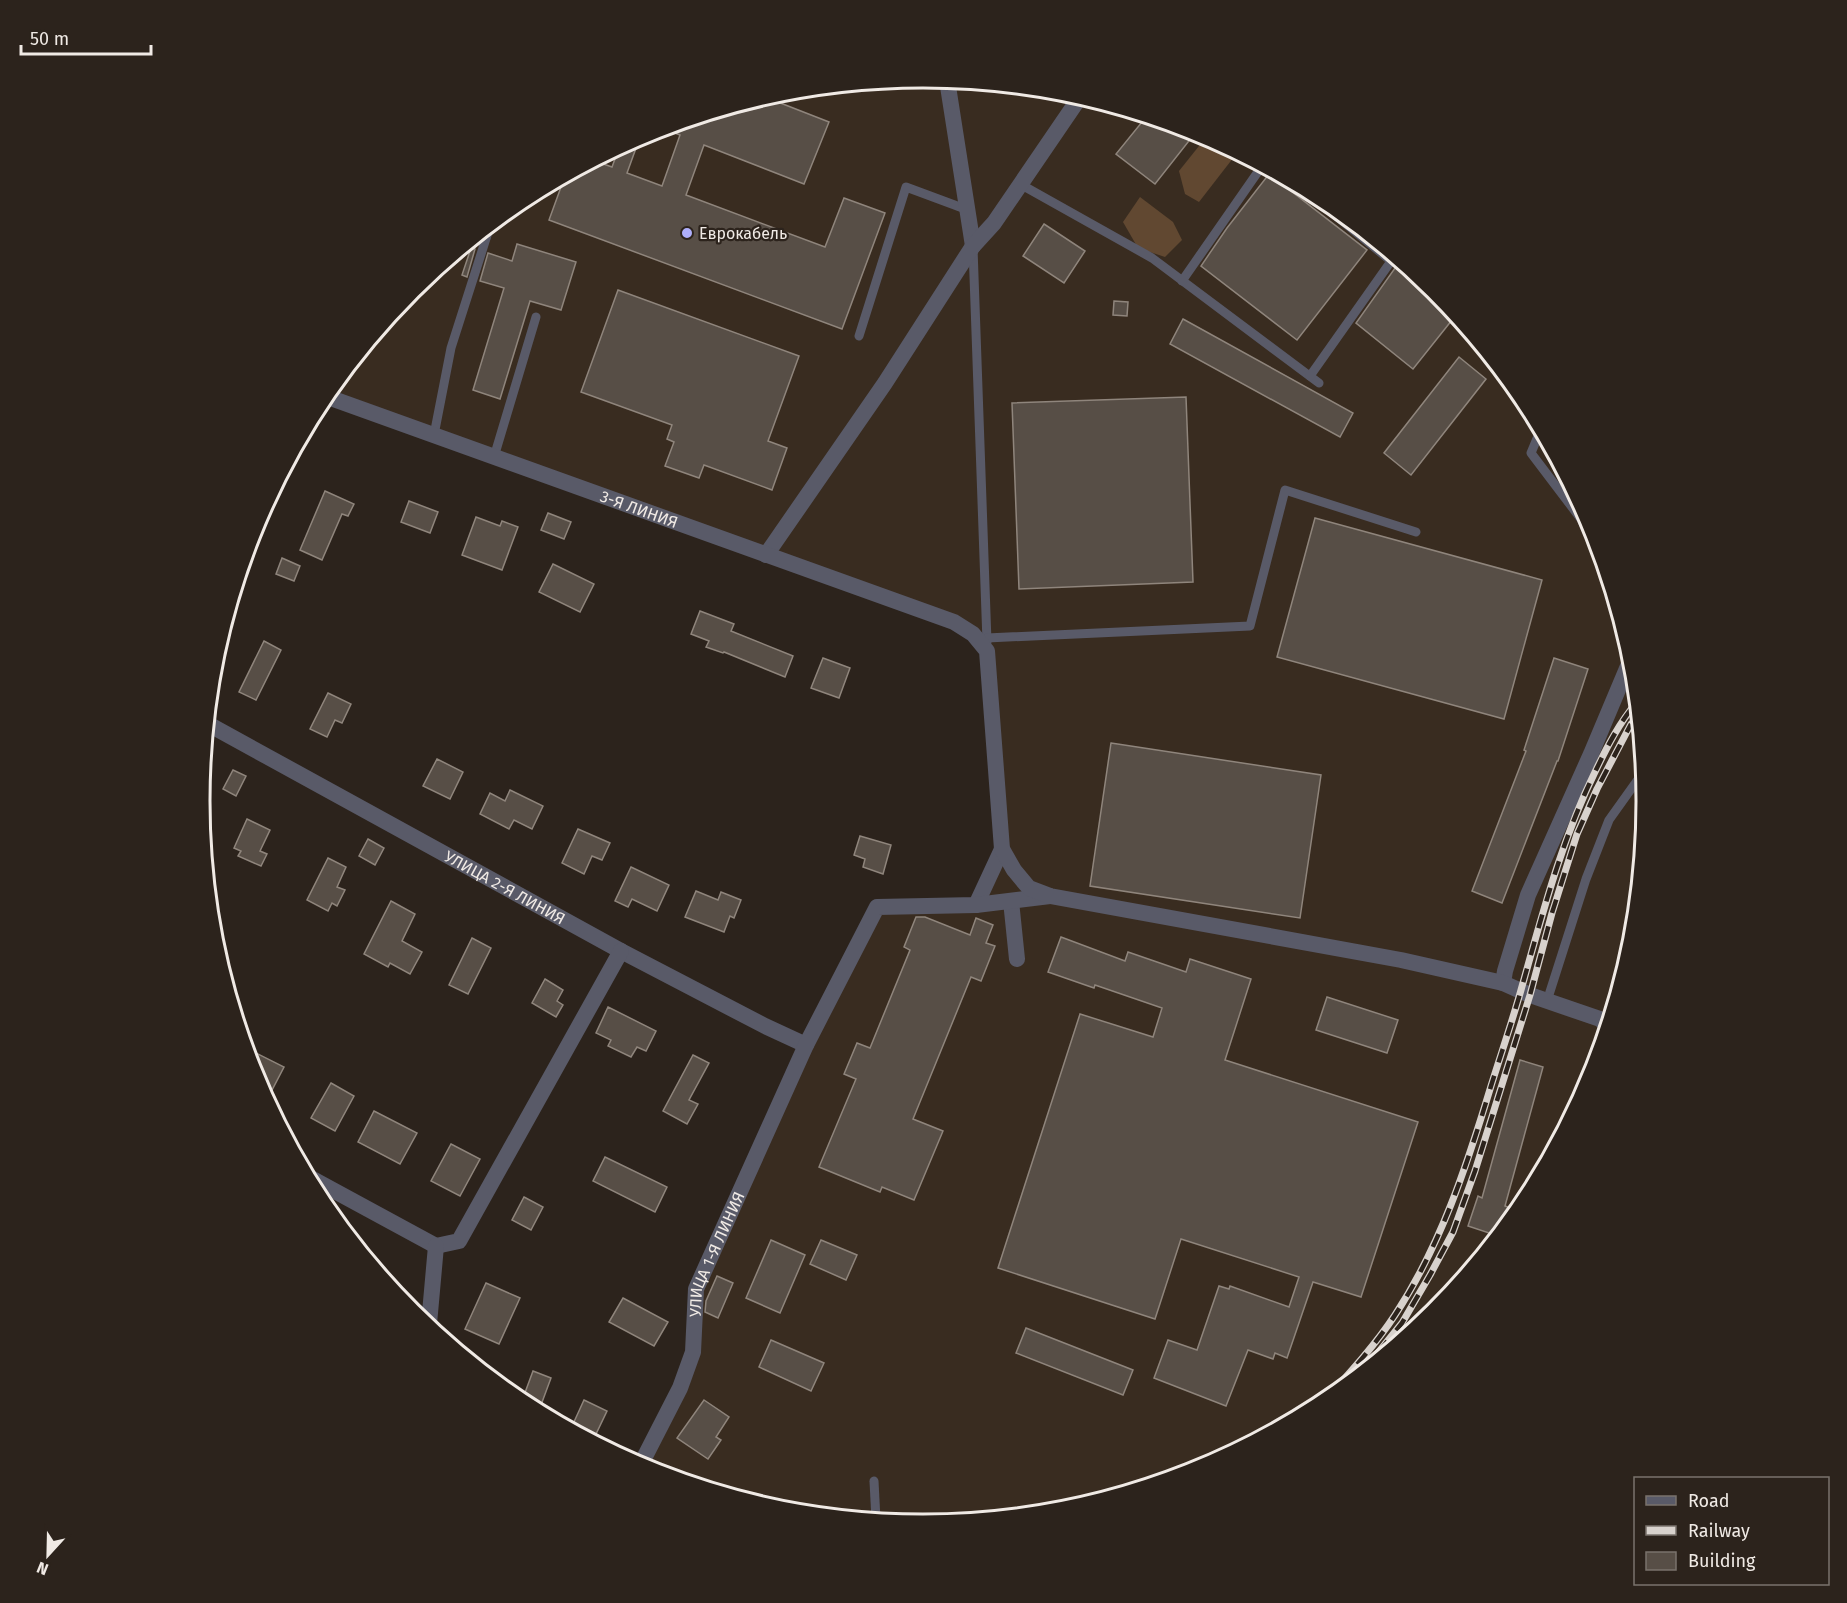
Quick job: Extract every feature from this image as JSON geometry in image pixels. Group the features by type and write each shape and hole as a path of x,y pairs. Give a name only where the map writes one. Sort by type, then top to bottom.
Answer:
{"street":[{"path":"948,89 973,246"},
{"path":"766,555 885,382 973,246 994,223 1075,105"},
{"name":"3-Я ЛИНИЯ","path":"335,400 954,622 987,644"},
{"path":"987,644 1002,849 1014,870 1029,888 1050,896 1401,960 1503,983 1602,1021"},
{"path":"1503,983 1528,895 1625,674"},
{"name":"УЛИЦА 2-Я ЛИНИЯ","path":"215,728 621,951 806,1045"},
{"path":"976,905 1002,849"},
{"path":"976,905 1050,896"},
{"path":"1011,901 1017,958"},
{"name":"УЛИЦА 1-Я ЛИНИЯ","path":"645,1457 680,1388 693,1352 696,1289 806,1045 877,907 976,905"},
{"path":"323,1184 436,1246 459,1241 621,951"},
{"path":"431,1317 436,1246"}],"lane":[{"path":"1182,281 1258,172"},
{"path":"1020,184 1152,258 1319,383"},
{"path":"859,336 906,187 968,210"},
{"path":"434,435 451,348 486,239"},
{"path":"973,246 987,644 1250,626 1286,490 1416,532"},
{"path":"1310,376 1391,262"},
{"path":"494,457 536,317"},
{"path":"1537,439 1531,453 1573,508"},
{"path":"1547,1001 1586,879 1609,820 1636,783"},
{"path":"874,1481 876,1513"}],"shaded area":[{"path":"924,88 970,90 1063,102 1108,113 1153,126 1239,162 1280,184 1358,236 1394,265 1460,331 1516,405 1541,445 1582,529 1599,572 1623,662 1635,755 1635,848 1630,895 1623,941 1599,1031 1563,1117 1541,1158 1489,1236 1460,1272 1394,1338 1358,1367 1280,1419 1239,1441 1153,1477 1108,1490 1063,1501 970,1513 877,1513 830,1508 784,1501 694,1477 650,1460 680,1388 696,1289 877,907 976,905 1002,849 987,651 973,634 335,400 387,331 419,297 453,265 527,209 608,162 694,126 739,113 784,102 877,90"},
{"path":"1200,145 1232,159 1199,202 1185,194 1179,171"},
{"path":"1140,197 1173,222 1182,240 1165,257 1138,248 1123,222"}],"building":[{"name":"Еврокабель","path":"780,103 829,122 804,184 704,145 686,195 825,247 844,198 885,213 842,329 549,220 561,188 604,164 612,167 615,159 635,150 627,173 662,186 680,135 676,133 694,126"},
{"path":"1141,123 1189,140 1155,184 1116,154"},
{"path":"1267,177 1290,190 1367,250 1297,340 1201,266"},
{"path":"1044,224 1085,251 1064,283 1023,256"},
{"path":"517,244 576,262 561,310 530,301 500,399 473,390 504,288 480,281 488,253 512,261"},
{"path":"475,249 467,277 462,275 470,251"},
{"path":"1396,267 1451,321 1413,369 1356,323"},
{"path":"618,290 799,356 768,441 787,448 772,490 704,465 699,478 665,466 674,442 667,439 672,425 581,392"},
{"path":"1114,301 1128,302 1127,316 1113,315"},
{"path":"1183,319 1353,413 1340,437 1170,344"},
{"path":"1459,357 1486,379 1411,475 1384,453"},
{"path":"1186,397 1193,582 1019,589 1012,403"},
{"path":"325,491 354,504 348,516 342,514 322,560 300,550"},
{"path":"409,501 438,512 430,533 401,522"},
{"path":"548,513 571,522 564,539 541,530"},
{"path":"476,517 500,526 502,521 518,527 502,570 462,555"},
{"path":"1315,518 1542,580 1504,719 1277,657"},
{"path":"282,558 300,566 294,581 276,574"},
{"path":"553,564 594,584 580,612 539,592"},
{"path":"700,611 734,624 731,631 793,656 785,677 706,647 709,641 691,634"},
{"path":"264,641 281,650 256,700 239,692"},
{"path":"823,658 850,668 839,698 811,688"},
{"path":"1554,658 1588,669 1558,761 1502,903 1472,891 1526,751 1524,750"},
{"path":"328,693 351,704 342,723 335,720 327,737 310,729"},
{"path":"1111,743 1321,775 1300,918 1090,886"},
{"path":"437,759 463,772 450,799 423,786"},
{"path":"233,770 246,776 236,796 223,789"},
{"path":"510,790 543,806 532,829 514,820 509,829 480,814 490,793 505,801"},
{"path":"247,819 270,830 260,851 267,854 261,866 238,856 241,851 234,848"},
{"path":"578,829 610,843 602,860 592,856 584,874 562,863"},
{"path":"860,836 891,845 883,874 863,867 865,859 854,855"},
{"path":"368,839 384,848 375,865 359,856"},
{"path":"328,858 346,867 337,887 345,890 337,906 332,903 328,911 307,900"},
{"path":"631,867 669,885 657,911 632,899 628,907 615,901"},
{"path":"696,891 718,900 721,892 741,900 734,918 730,916 724,932 685,917"},
{"path":"391,901 415,914 402,941 422,952 410,974 390,963 388,967 364,954"},
{"path":"916,917 925,917 970,935 976,918 993,925 986,943 995,946 981,981 971,977 913,1119 943,1131 914,1200 882,1187 880,1192 819,1167 856,1079 844,1074 857,1043 870,1048 910,950 904,947"},
{"path":"1061,937 1125,961 1128,952 1186,972 1190,959 1251,979 1225,1060 1418,1122 1361,1297 1313,1282 1287,1358 1275,1353 1273,1359 1248,1350 1226,1406 1154,1378 1168,1340 1197,1350 1219,1286 1229,1289 1230,1286 1289,1307 1299,1277 1181,1239 1155,1319 998,1268 1080,1014 1153,1037 1162,1008 1048,972"},
{"path":"472,938 491,948 468,994 449,985"},
{"path":"545,979 563,990 557,1001 563,1005 556,1017 532,1003"},
{"path":"1327,997 1398,1020 1387,1053 1316,1030"},
{"path":"608,1007 656,1031 646,1051 637,1047 631,1057 608,1046 611,1040 596,1033"},
{"path":"257,1053 284,1067 272,1090"},
{"path":"693,1055 709,1063 689,1100 698,1104 687,1124 663,1111"},
{"path":"1520,1060 1543,1067 1505,1206 1509,1208 1491,1234 1468,1226 1478,1196 1482,1198"},
{"path":"331,1083 354,1096 335,1131 311,1118"},
{"path":"374,1111 417,1133 400,1164 358,1142"},
{"path":"451,1144 480,1159 460,1196 431,1181"},
{"path":"605,1157 667,1187 655,1212 593,1181"},
{"path":"524,1197 543,1207 531,1230 512,1220"},
{"path":"771,1240 805,1255 780,1313 746,1298"},
{"path":"821,1240 857,1255 846,1280 810,1264"},
{"path":"717,1276 733,1283 718,1318 705,1312 706,1301"},
{"path":"486,1283 520,1298 499,1344 465,1329"},
{"path":"623,1298 668,1322 654,1346 609,1322"},
{"path":"1026,1328 1133,1370 1123,1395 1016,1353"},
{"path":"771,1340 824,1363 811,1391 759,1367"},
{"path":"533,1371 551,1378 542,1403 525,1393"},
{"path":"584,1400 607,1411 596,1434 574,1423"},
{"path":"704,1400 729,1417 716,1437 721,1440 708,1459 677,1438"}],"railway":[{"path":"1349,1374 1395,1315 1439,1233 1472,1145 1514,1014 1553,879 1572,825 1609,744 1630,711"},
{"path":"1382,1347 1402,1323 1453,1232 1475,1171 1530,995 1552,913 1577,834 1597,789 1631,724"}],"place":[{"name":"Еврокабель","path":"687,233"}]}
